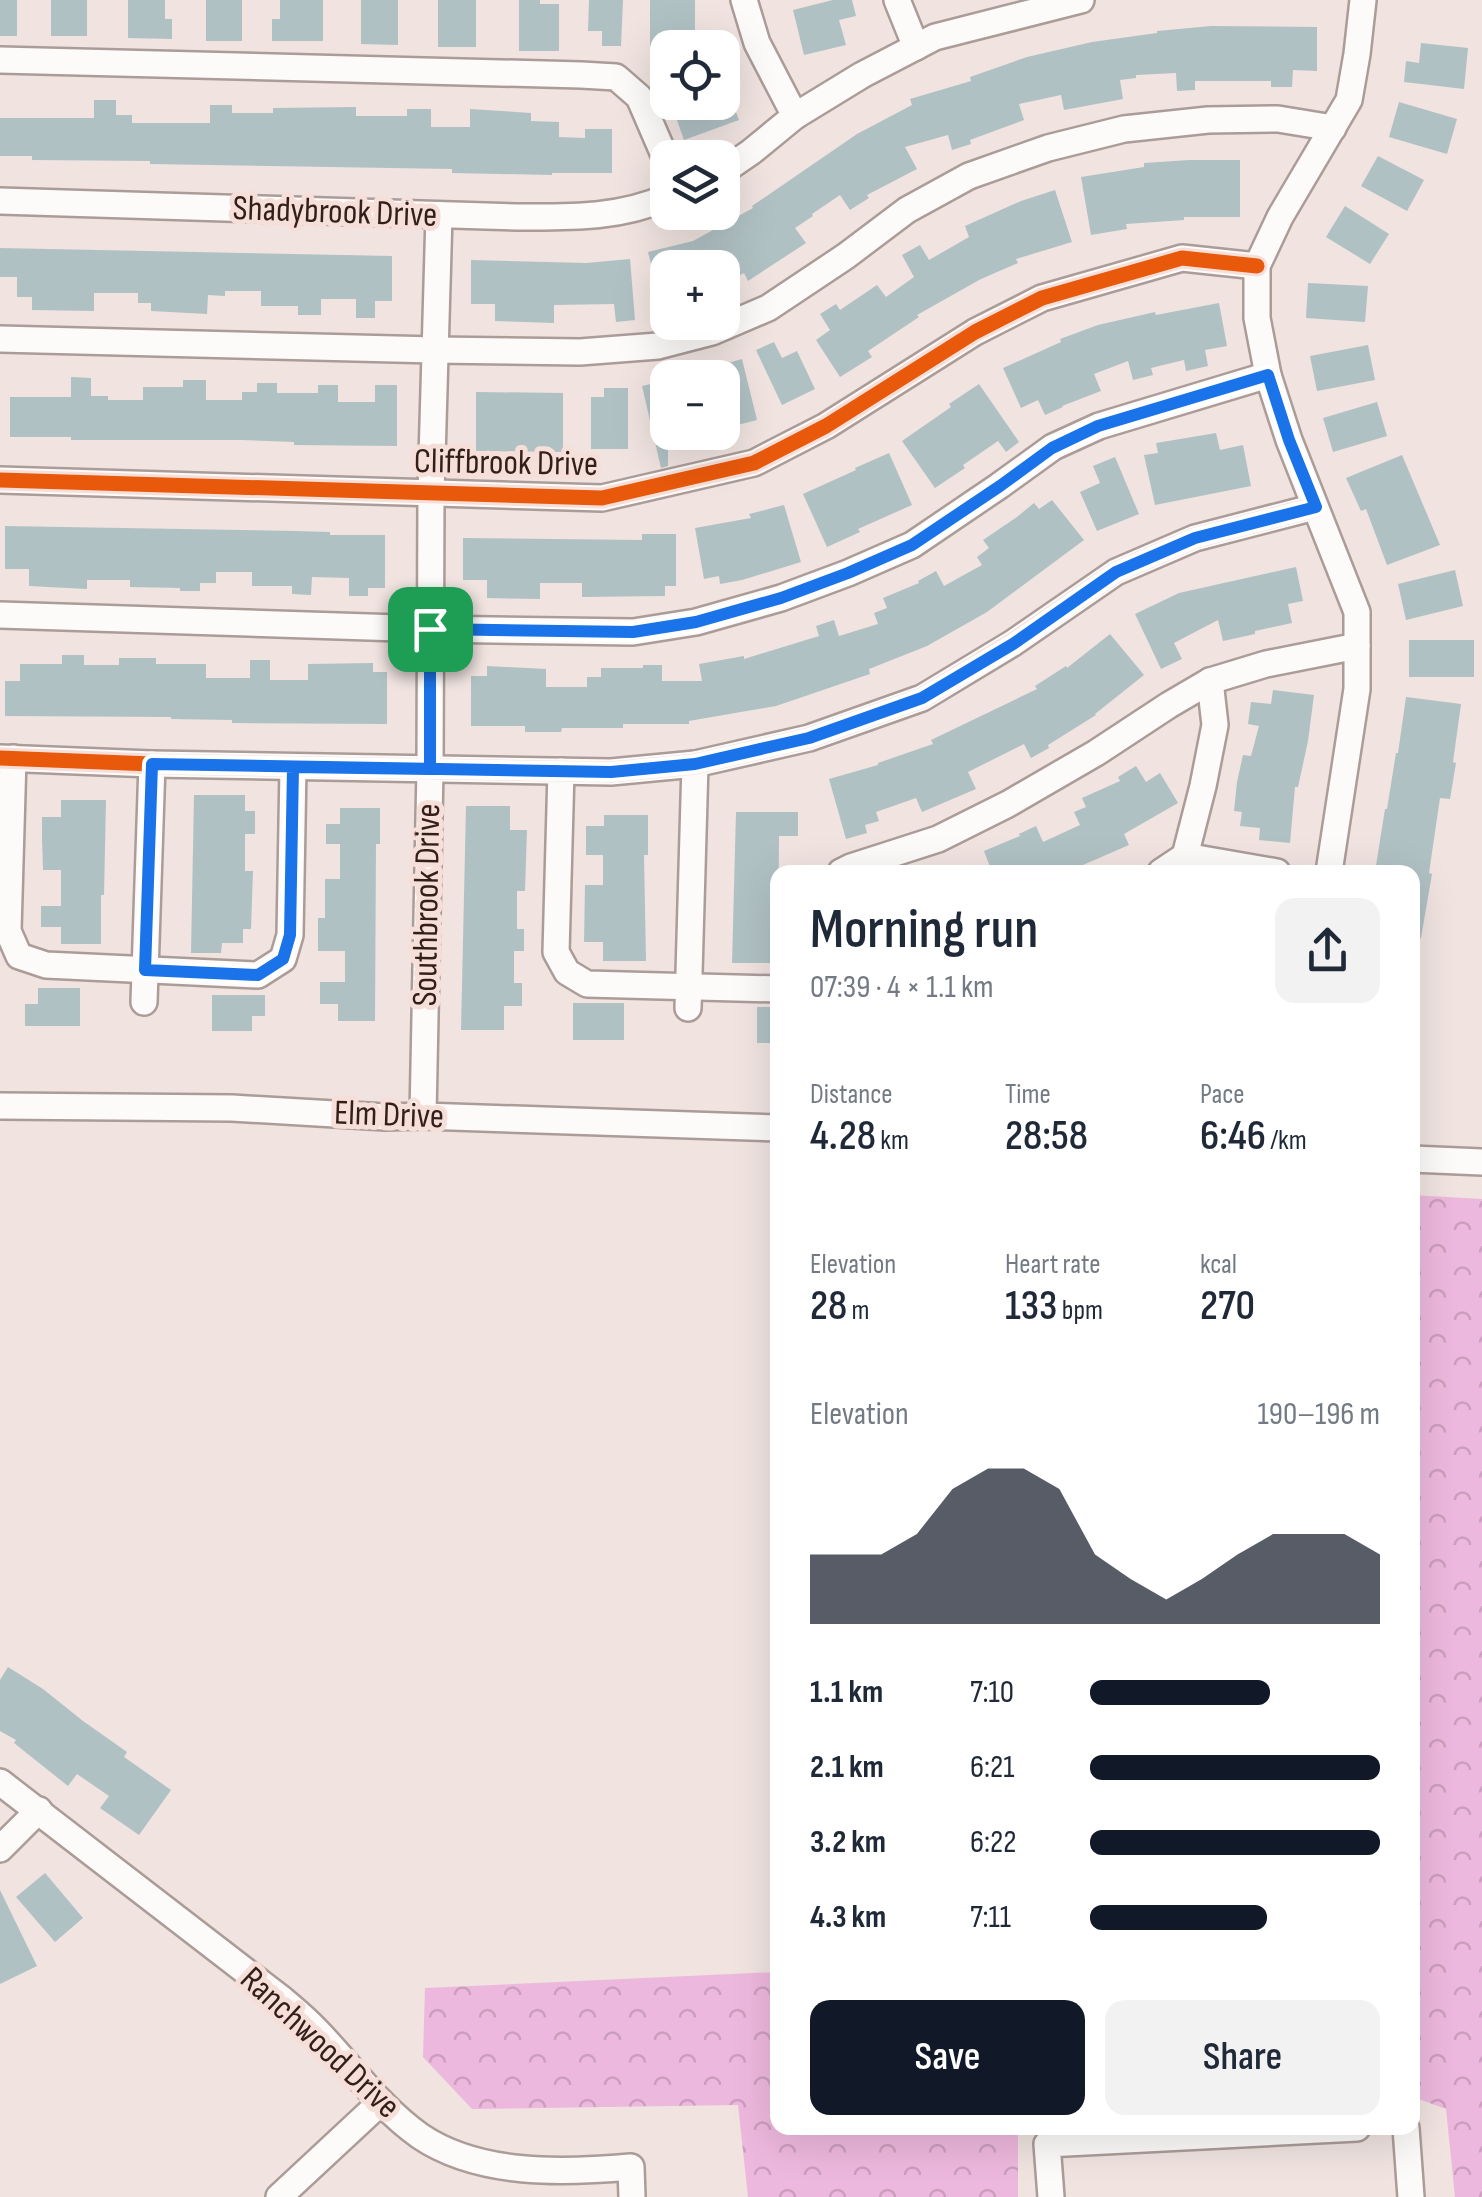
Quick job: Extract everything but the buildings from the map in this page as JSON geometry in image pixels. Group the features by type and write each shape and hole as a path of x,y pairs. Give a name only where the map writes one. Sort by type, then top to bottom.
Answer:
{"street":[{"path":"744,0 757,43 795,116"},
{"path":"896,0 916,47"},
{"path":"740,158 795,116 935,37 1082,0"},
{"path":"1330,865 1358,689 1358,612 1289,440 1268,375 1257,318 1257,266 1280,218 1349,100 1363,0"},
{"path":"0,60 616,77 639,98 657,140"},
{"path":"0,338 436,350 658,346 712,332 768,308 908,210 969,176 1048,148 1124,129 1208,120 1278,119 1333,128"},
{"name":"Shadybrook Drive","path":"0,201 590,218 650,204"},
{"name":"Southbrook Drive","path":"423,1116 431,492 439,215"},
{"name":"Cliffbrook Drive","path":"0,480 602,498 754,463 826,426 976,332 1042,298 1182,258 1257,266"},
{"path":"0,615 633,632 696,622 781,598 912,545 1052,448 1098,426 1268,375"},
{"path":"293,767 290,935 283,959 258,975 46,965 18,956 8,931 6,758 611,772 695,764 809,738 922,698 1013,644 1116,572 1195,538 1316,507"},
{"path":"855,865 938,839 1008,804 1096,754 1210,681 1266,664 1358,646"},
{"path":"1172,865 1185,856 1203,786 1215,725 1210,681"},
{"path":"144,1002 152,764"},
{"path":"689,997 695,764"},
{"path":"562,771 556,952 567,972 587,984 689,997 770,990"},
{"path":"1185,856 1237,865"},
{"name":"Elm Drive","path":"0,1106 232,1108 385,1117 770,1128"},
{"path":"1420,1159 1482,1162"},
{"name":"Ranchwood Drive","path":"0,1782 283,2000 316,2030 381,2102 420,2136 469,2158 531,2169 630,2167 632,2197"},
{"path":"0,1850 38,1810"},
{"path":"279,2197 381,2102"},
{"path":"1051,2197 1048,2144 1222,2135"},
{"path":"1406,2135 1410,2197"}],"green space":[{"path":"1420,1195 1482,1199 1482,2197 1455,2197 1446,2109 1420,2100"},
{"path":"770,1972 770,2135 1018,2135 1018,2197 748,2197 738,2105 472,2109 423,2057 425,1988"}],"cycle path":[{"path":"0,480 602,498 754,463 826,426 975,332 1042,298 1182,258 1257,266"},
{"path":"0,758 611,772 695,764 809,738 922,698 1013,643 1116,572 1195,538 1315,507"}],"route":[{"path":"430,629 430,769 293,767 290,935 283,959 258,975 145,970 152,764 293,767 611,772 695,764 809,738 922,698 1013,644 1116,572 1195,538 1316,507 1268,375 1098,426 1052,448 912,545 781,598 696,622 633,632 430,629"}]}
